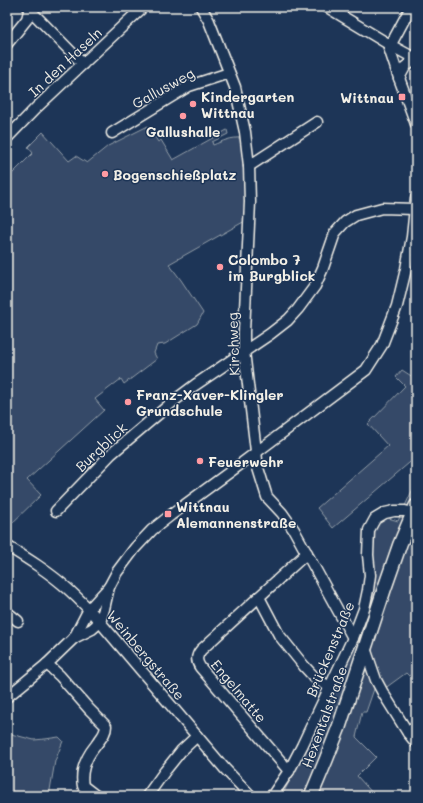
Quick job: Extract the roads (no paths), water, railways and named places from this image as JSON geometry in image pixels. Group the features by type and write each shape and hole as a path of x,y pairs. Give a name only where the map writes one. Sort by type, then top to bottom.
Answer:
{"main road":[{"name":"Hexentalstraße","path":"311,796 339,727 384,590 414,509"}],"street":[{"name":"In den Haseln","path":"7,138 36,108 143,7"},
{"name":"Kirchweg","path":"201,7 209,22 237,94 245,132 249,166 250,202 244,351 258,468 267,497 282,513 294,530 353,638"},
{"path":"327,7 416,59 405,67 399,78"},
{"path":"411,7 389,48 416,124"},
{"path":"30,8 83,64"},
{"path":"7,44 27,19 30,8"},
{"name":"Gallusweg","path":"112,132 190,86 229,73"},
{"path":"249,166 317,122"},
{"path":"74,638 89,609 108,587 134,548 152,530 366,370 382,345 397,306 412,237 416,198"},
{"name":"Burgblick","path":"56,511 111,454 180,396 288,320 315,286 335,233 344,222 369,210 382,208 414,209"},
{"name":"Brückenstraße","path":"272,796 289,771 353,638 364,608 370,575 368,556 369,530 375,519 385,513 414,509"},
{"name":"Weinbergstraße","path":"7,546 67,588 89,609 248,795"},
{"name":"Engelmatte","path":"289,771 200,668 197,656 201,650 307,553"},
{"path":"7,698 47,664 74,638 92,629 100,622 108,587"},
{"path":"259,597 279,635 316,679 330,687"},
{"path":"7,612 18,621"},
{"path":"365,648 376,680 408,733 416,743"},
{"path":"47,664 106,726 105,734 86,759 82,780 83,786 96,796"},
{"path":"408,733 416,725"},
{"path":"147,796 181,751 197,736"}],"place":[{"name":"Wittnau","path":"402,97"},
{"name":"Kindergarten Wittnau","path":"193,104"},
{"name":"Gallushalle","path":"183,116"},
{"name":"Bogenschießplatz","path":"105,174"},
{"name":"Colombo 7 im Burgblick","path":"220,267"},
{"name":"Franz-Xaver-Klingler Grundschule","path":"128,402"},
{"name":"Feuerwehr","path":"200,461"},
{"name":"Wittnau Alemannenstraße","path":"168,514"}]}
